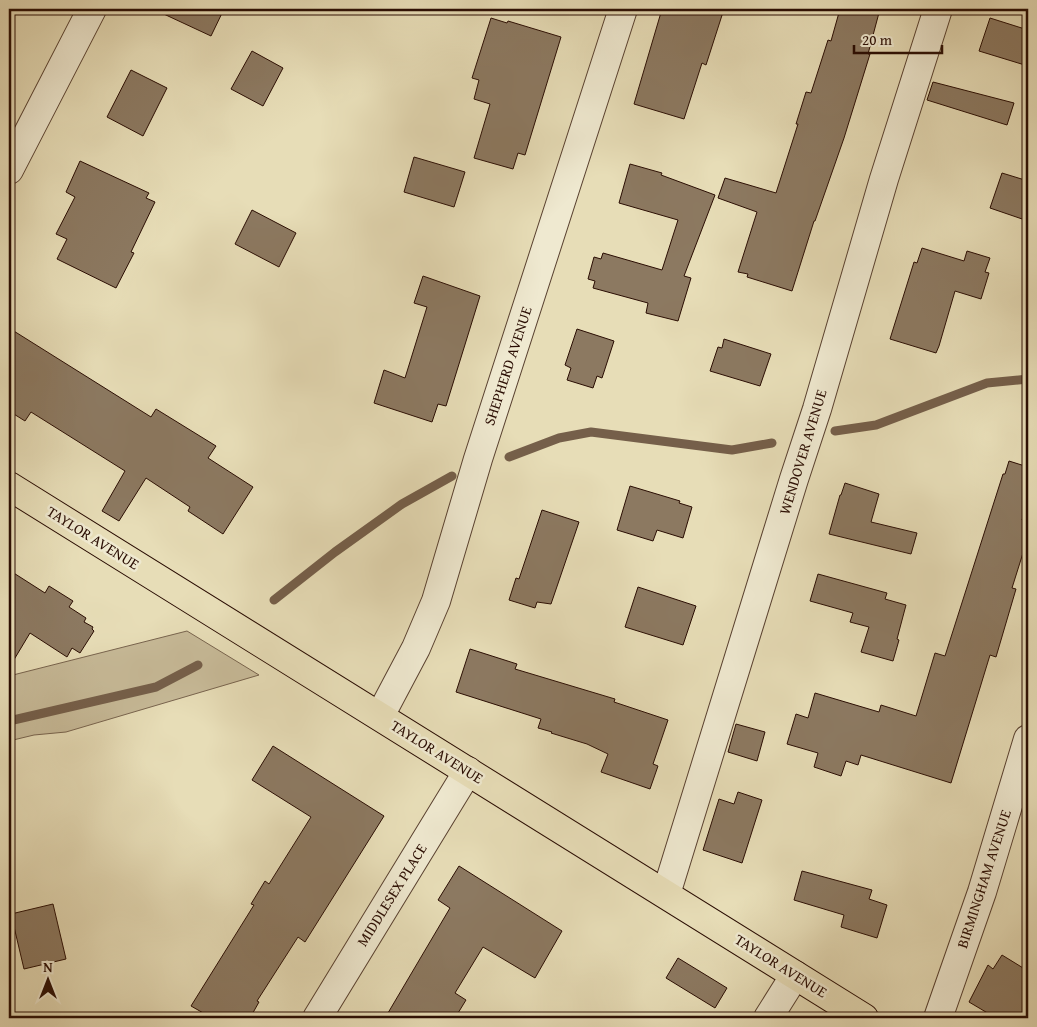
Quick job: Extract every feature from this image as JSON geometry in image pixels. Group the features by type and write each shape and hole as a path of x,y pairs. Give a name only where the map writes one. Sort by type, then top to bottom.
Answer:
{"main road":[{"name":"TAYLOR AVENUE","path":"9,486 864,1018"}],"street":[{"path":"9,170 92,9"},
{"name":"SHEPHERD AVENUE","path":"380,716 416,648 436,601 478,459 623,9"},
{"name":"WENDOVER AVENUE","path":"666,894 794,478 814,420 881,189 938,9"},
{"name":"BIRMINGHAM AVENUE","path":"938,1018 982,892 1028,740"},
{"name":"MIDDLESEX PLACE","path":"317,1018 468,771"},
{"path":"768,1018 795,975"}],"shaded area":[{"path":"187,631 259,675 66,732 34,735 9,741 9,676"}],"building":[{"path":"153,9 224,9 211,36"},
{"path":"662,9 724,9 706,65 702,63 684,119 634,104"},
{"path":"840,9 880,9 868,54 870,54 844,138 814,221 792,291 747,277 748,274 738,272 757,212 718,198 725,178 776,193 806,92 811,93 828,40 831,41"},
{"path":"491,18 507,23 508,21 561,37 525,155 518,153 513,169 474,158 490,104 474,99 479,80 472,78"},
{"path":"990,18 1028,30 1028,66 979,51"},
{"path":"252,51 283,68 263,106 231,89"},
{"path":"131,70 167,88 143,136 107,117"},
{"path":"933,82 1014,103 1007,125 927,100"},
{"path":"414,157 465,172 454,207 404,192"},
{"path":"80,161 149,193 146,198 155,202 131,252 134,253 116,288 57,259 67,239 56,234 75,197 66,192"},
{"path":"630,164 662,173 661,175 715,195 684,276 691,278 678,321 646,313 648,303 593,288 595,281 588,279 594,257 601,259 603,253 662,270 678,220 619,203"},
{"path":"1002,173 1028,181 1028,221 990,208"},
{"path":"252,210 296,233 279,267 235,244"},
{"path":"922,248 964,261 967,251 990,258 985,272 989,273 981,299 955,291 936,353 890,339 914,262 917,263"},
{"path":"423,276 480,296 446,406 438,404 432,422 374,403 384,370 405,378 427,307 414,303"},
{"path":"9,328 151,417 156,409 216,446 208,458 253,487 223,534 188,511 190,507 146,478 119,521 102,511 125,471 31,412 25,421 9,411"},
{"path":"577,329 614,341 602,378 597,376 593,388 567,380 571,368 565,365"},
{"path":"724,339 771,354 760,386 710,371 718,347 722,348"},
{"path":"1009,461 1028,467 1028,500 1022,520 1028,522 1028,537 1012,588 1016,589 996,657 990,655 951,783 861,755 858,765 846,761 841,776 814,767 818,753 787,744 796,714 808,718 815,693 879,712 881,705 916,716 935,653 945,656 1003,474 1005,474"},
{"path":"845,483 879,494 871,522 917,533 911,554 829,534"},
{"path":"630,486 680,501 679,503 692,507 683,538 657,530 653,541 617,530"},
{"path":"542,510 579,522 551,604 537,602 535,608 509,600 516,578 519,579"},
{"path":"9,570 45,593 49,586 73,601 69,607 86,618 84,622 93,627 94,631 80,653 72,648 67,657 30,633 9,668"},
{"path":"818,574 887,593 885,599 906,605 893,661 861,652 869,627 850,622 853,613 810,601"},
{"path":"638,587 696,606 683,645 625,627"},
{"path":"470,649 517,664 515,669 615,699 614,702 668,720 653,764 658,766 650,789 601,772 608,754 587,744 538,728 541,719 456,692"},
{"path":"736,724 765,732 757,761 728,752"},
{"path":"273,746 384,816 305,942 298,937 257,1001 259,1002 250,1018 212,1018 191,1006 254,905 251,904 265,881 269,884 311,817 252,780"},
{"path":"738,792 762,800 742,863 703,850 719,799 734,804"},
{"path":"459,866 562,931 535,978 483,947 455,993 466,1000 455,1018 385,1018 450,908 438,900"},
{"path":"802,871 872,890 869,899 887,905 877,938 841,927 844,915 794,900"},
{"path":"53,904 66,959 24,969 11,914"},
{"path":"1002,955 1028,971 1028,1018 996,1018 969,1002 988,965 993,969"},
{"path":"678,958 727,988 715,1008 666,978"}],"waterway":[{"path":"835,431 876,425 987,383 1028,379"},
{"path":"509,457 559,438 591,432 732,450 772,443"},
{"path":"274,600 335,552 402,504 452,476"},
{"path":"9,721 156,687 198,665"}]}
